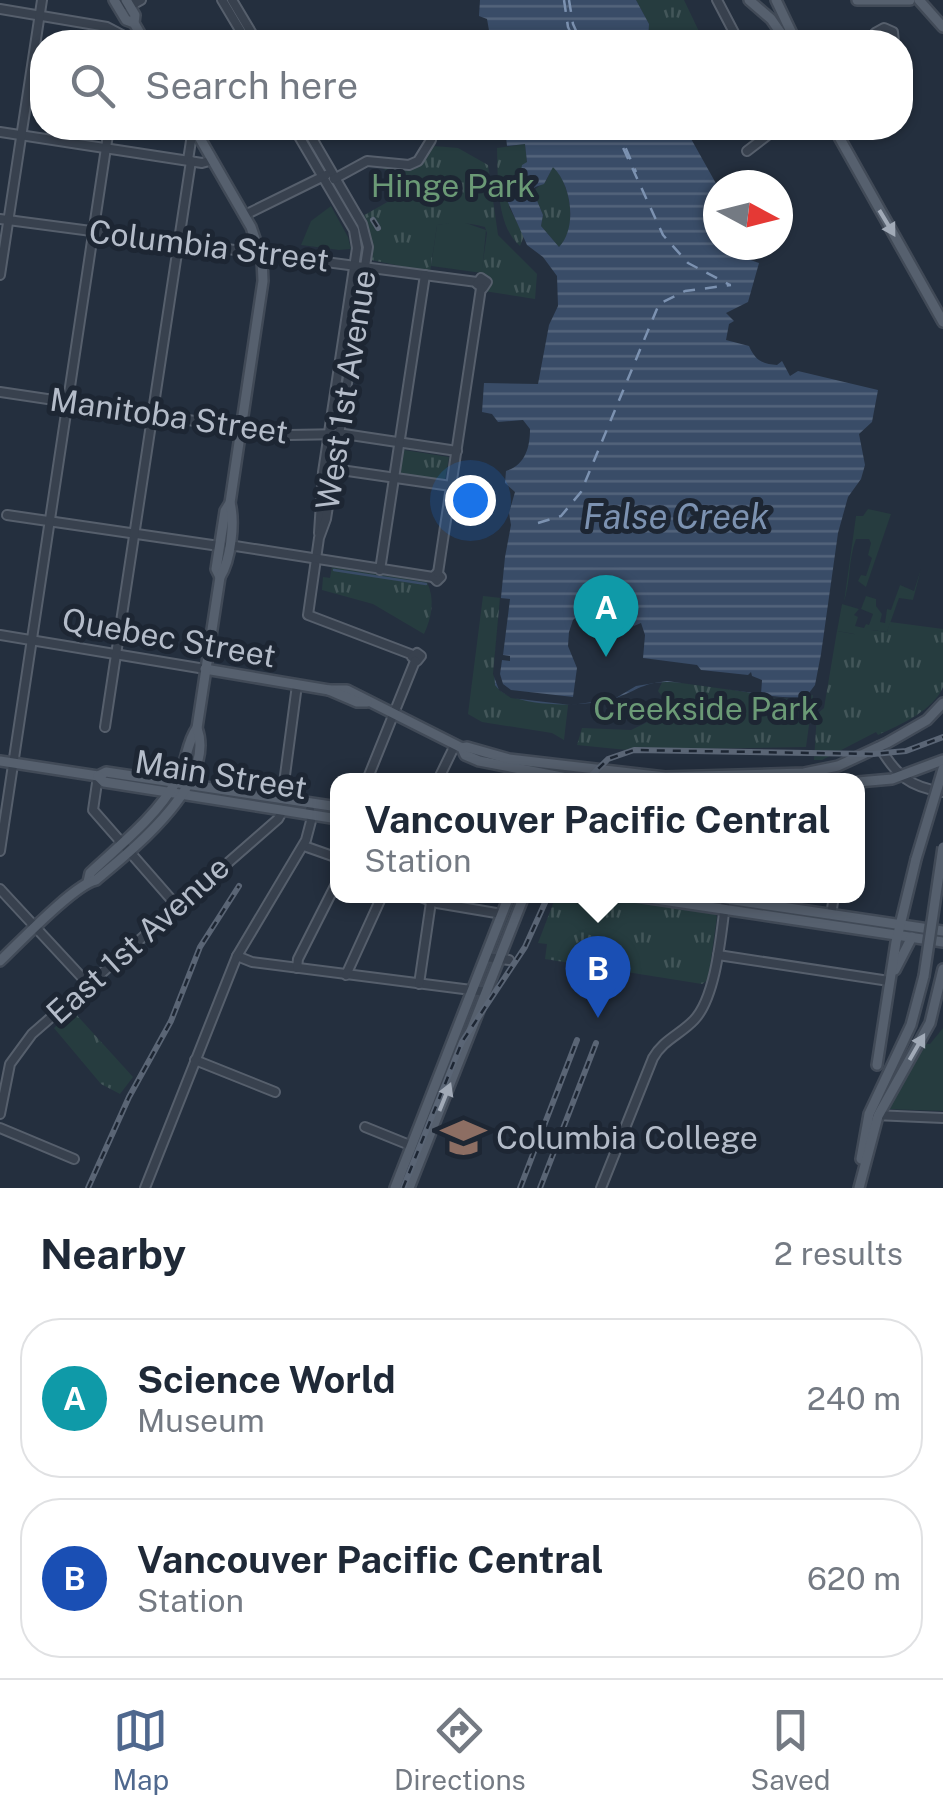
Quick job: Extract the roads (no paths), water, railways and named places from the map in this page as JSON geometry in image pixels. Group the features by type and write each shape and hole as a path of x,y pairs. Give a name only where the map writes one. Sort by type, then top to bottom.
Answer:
{"main road":[{"path":"748,0 778,30"},
{"path":"776,0 790,30"},
{"path":"860,0 910,0"},
{"path":"919,0 943,27"},
{"path":"124,2 135,15 130,22 136,30"},
{"path":"0,961 165,818 181,787 190,737 197,728 220,577 216,570 224,546 225,511 230,503 263,291 260,252 245,215 201,140"},
{"path":"839,140 943,322"},
{"name":"Quebec Street","path":"205,669 329,690 367,702 466,754 529,773"},
{"name":"Quebec Street","path":"800,773 823,771 879,746 927,720 943,703"},
{"name":"Quebec Street","path":"459,747 509,759 632,773"},
{"path":"865,781 900,777 943,760"},
{"name":"Main Street","path":"0,761 98,776 106,772 330,817"},
{"path":"556,773 558,764"},
{"path":"877,1065 899,930 943,769"},
{"name":"Main Street","path":"98,776 104,782 169,792 181,787 330,806"},
{"path":"88,882 90,874 169,792"},
{"path":"859,1187 873,1115 910,1026 924,976 943,848"},
{"path":"395,1188 506,903"},
{"path":"409,1188 486,992 504,960 522,903"},
{"path":"743,903 899,930 943,931"},
{"path":"747,903 830,915 943,942"},
{"path":"889,981 912,936"},
{"path":"873,1115 923,1037 943,969"}],"street":[{"path":"38,30 42,0"},
{"path":"124,2 141,0"},
{"path":"222,0 239,30"},
{"path":"232,0 250,30"},
{"path":"716,0 732,30"},
{"path":"0,9 107,27 130,22"},
{"path":"107,27 111,30"},
{"path":"0,276 4,220 30,82"},
{"path":"0,132 30,136"},
{"path":"57,140 212,160"},
{"path":"0,851 107,140"},
{"path":"105,728 192,140"},
{"name":"West 1st Avenue","path":"302,140 328,176"},
{"name":"West 1st Avenue","path":"312,140 356,234 361,265 334,469 319,538"},
{"path":"245,215 366,161 409,165 418,161 431,140"},
{"path":"747,151 761,140"},
{"name":"Columbia Street","path":"4,220 361,265 479,285 456,451"},
{"name":"West 1st Avenue","path":"319,538 328,435 361,265"},
{"path":"380,570 425,274"},
{"name":"Manitoba Street","path":"0,392 289,435 339,434 456,451"},
{"path":"7,515 436,575 456,451"},
{"path":"334,469 452,486"},
{"path":"319,538 308,616 414,658 370,773"},
{"name":"Quebec Street","path":"0,635 205,669"},
{"path":"280,798 298,685"},
{"path":"879,746 900,777 920,788 943,792"},
{"path":"442,773 459,747"},
{"path":"98,776 93,810 177,906"},
{"path":"145,1188 237,956 304,846 312,814 305,801"},
{"name":"East 1st Avenue","path":"0,1114 6,1077 20,1048 266,827 278,809"},
{"path":"304,846 330,855"},
{"path":"0,889 89,985"},
{"path":"297,968 330,897"},
{"path":"346,975 379,903"},
{"path":"420,984 432,903"},
{"path":"438,903 502,914"},
{"path":"601,1188 658,1049 700,1012 714,976 726,903"},
{"path":"830,915 833,903"},
{"path":"718,955 889,981"},
{"path":"237,956 252,962 486,992"},
{"path":"485,957 504,960"},
{"path":"195,1060 275,1092"},
{"path":"873,1115 943,1118"},
{"path":"0,1128 74,1159"},
{"path":"365,1128 412,1146"}],"water":[{"path":"480,0 636,0 649,30 489,30 487,19 479,16"},
{"name":"False Creek","path":"506,140 692,140 708,170 703,170 703,260 759,263 748,302 726,313 734,321 729,324 726,340 749,346 763,362 777,365 782,361 790,376 798,371 878,390 872,422 859,434 865,465 861,479 848,497 838,533 815,685 806,697 660,682 600,702 550,704 517,698 495,685 509,513 515,492 505,483 506,471 518,465 525,455 530,429 523,420 498,422 492,414 482,412 484,383 538,384 549,325 558,306 557,276 543,257 527,245 506,198 527,162 525,144 507,146","holes":["553,167 568,195 569,228 559,247 541,226 543,215 533,191 544,184"]}],"waterway":[{"path":"334,570 426,584"}],"railway":[{"path":"373,220 378,228"},
{"path":"594,773 608,759 634,750 873,754 906,751 943,737"},
{"path":"88,1188 129,1097 171,1021 200,947 239,886"},
{"path":"403,1188 462,1042 525,947 545,903"},
{"path":"520,1188 577,1040"},
{"path":"540,1188 596,1043"}],"place":[{"name":"Science World","path":"606,657"},
{"name":"Vancouver Pacific Central","path":"598,1018"},
{"name":"Columbia College","path":"463,1138"}],"park label":[{"name":"Hinge Park","path":"453,186"},
{"name":"Creekside Park","path":"706,709"}]}
